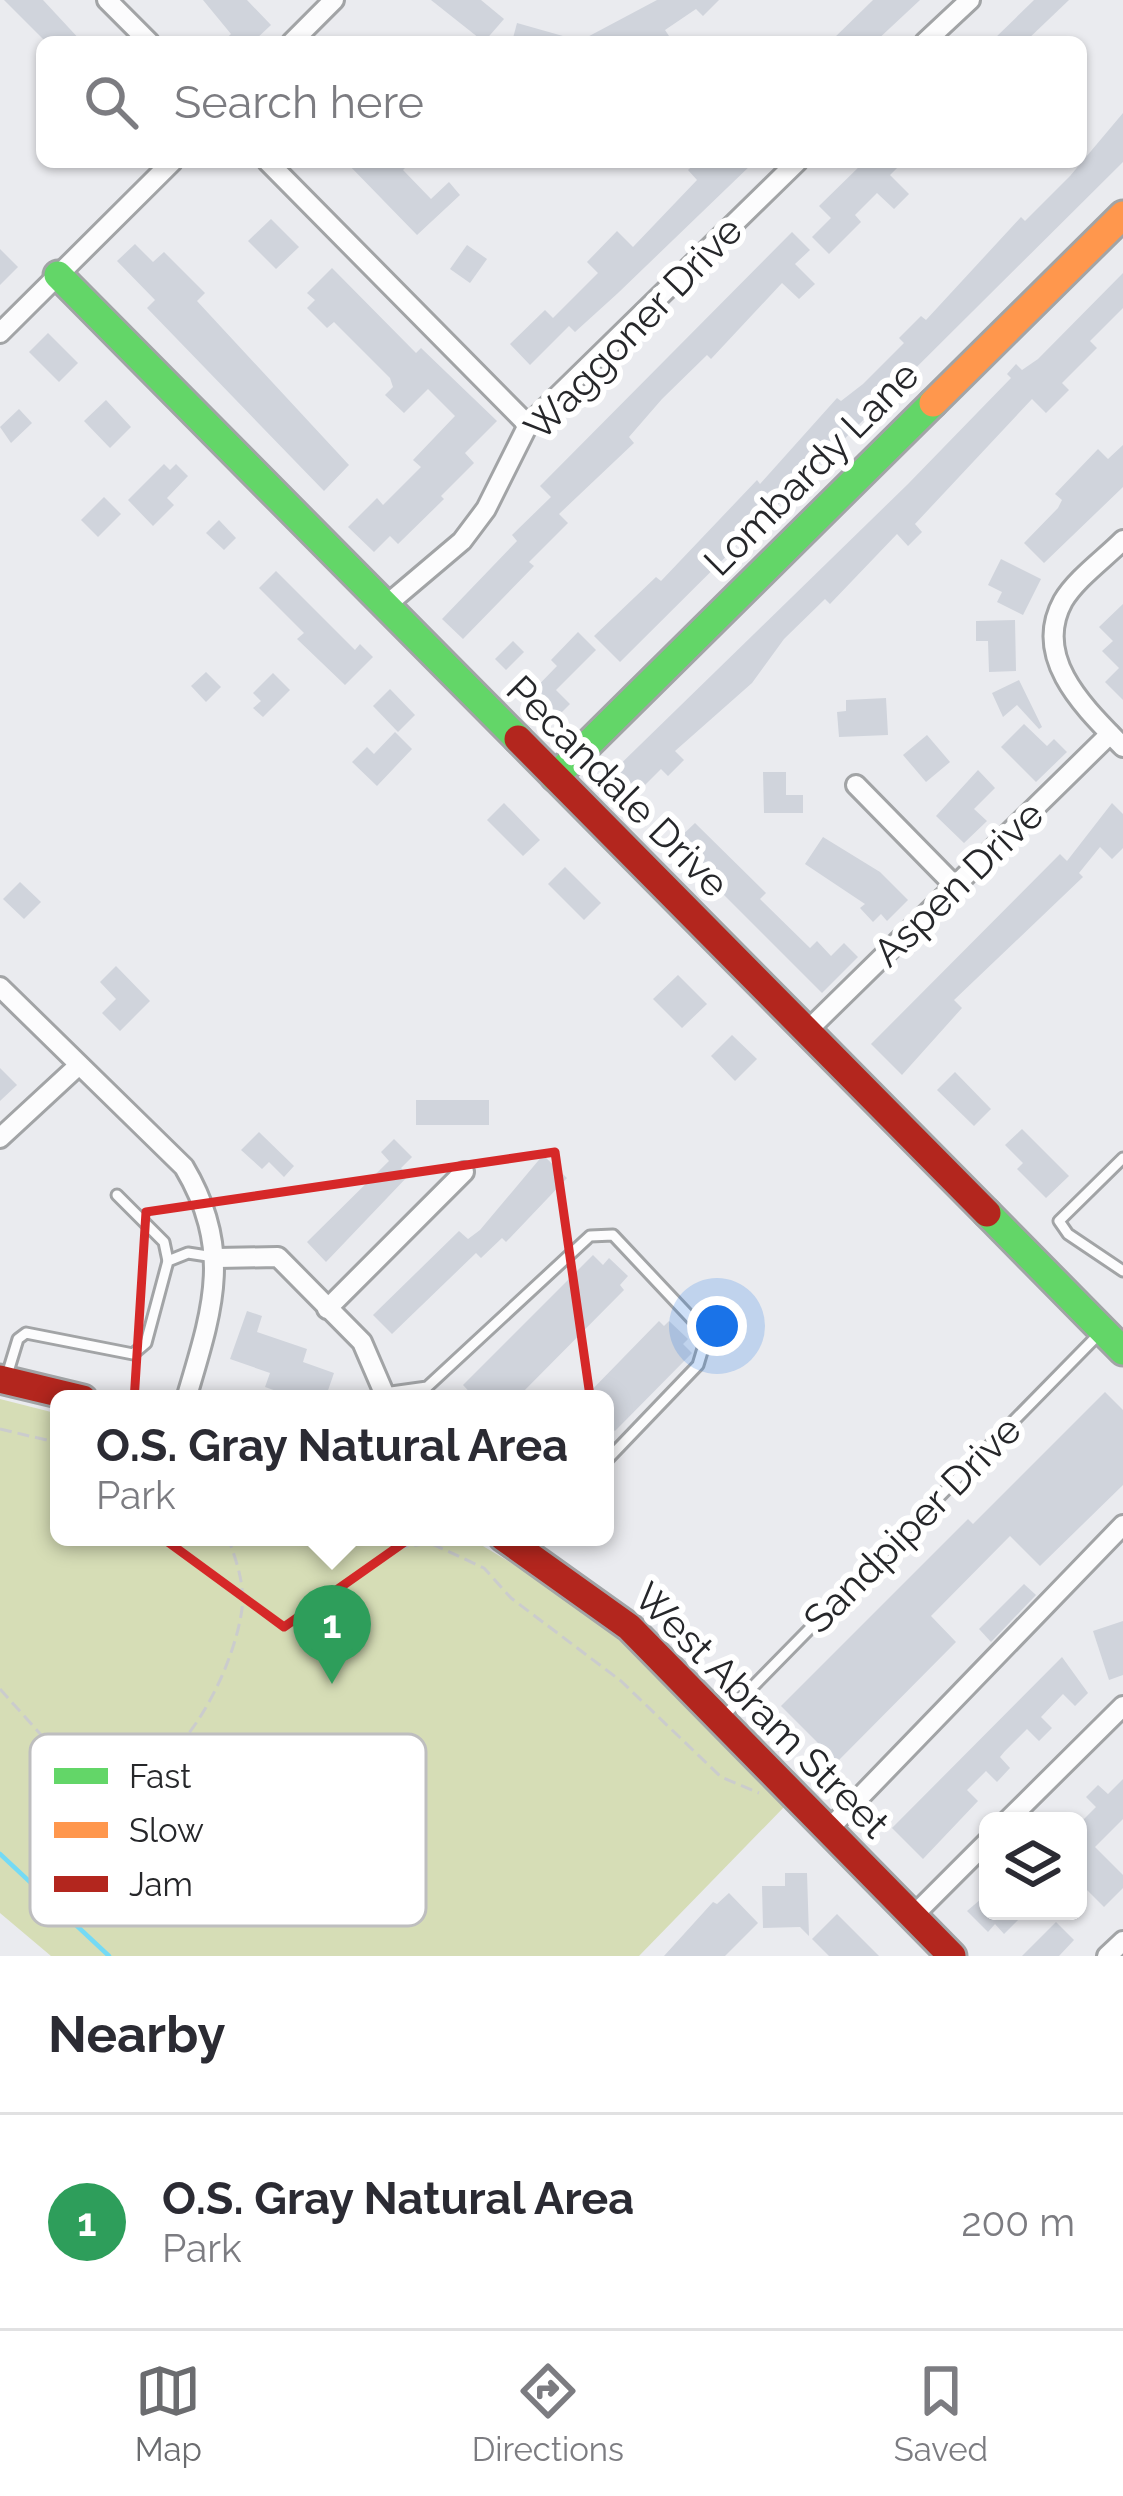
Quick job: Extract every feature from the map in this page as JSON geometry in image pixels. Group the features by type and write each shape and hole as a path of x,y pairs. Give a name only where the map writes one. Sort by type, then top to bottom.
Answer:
{"street":[{"path":"107,0 143,36"},
{"path":"298,36 334,0"},
{"path":"931,36 970,0"},
{"path":"0,333 166,168"},
{"path":"274,168 528,425"},
{"name":"Waggoner Drive","path":"384,607 462,541 486,509 528,425 791,168"},
{"name":"Lombardy Lane","path":"555,777 1123,215"},
{"name":"Pecandale Drive","path":"58,275 1123,1351"},
{"path":"1116,741 1071,693 1059,667 1056,622 1064,599 1123,540"},
{"name":"Aspen Drive","path":"807,1031 956,886 1116,741"},
{"path":"856,785 956,886"},
{"path":"0,987 184,1167 207,1213 217,1258 216,1288 188,1390"},
{"path":"0,1138 79,1065"},
{"path":"327,1309 464,1172"},
{"path":"217,1258 278,1258 362,1342 382,1390"},
{"path":"3,1379 50,1391"},
{"path":"830,1829 1123,1525"},
{"name":"West Abram Street","path":"528,1546 629,1627 952,1956"},
{"path":"1016,1812 1123,1706"},
{"path":"913,1916 979,1849"},
{"path":"1107,1956 1123,1941"}],"lane":[{"path":"1123,1158 1059,1221 1068,1234 1123,1271"},
{"path":"3,1379 18,1339 26,1333 133,1354 146,1343 169,1261 164,1242 117,1195"},
{"path":"413,1390 427,1388 590,1235 613,1235 707,1335 698,1365 614,1453"},
{"path":"169,1261 188,1253 217,1258"},
{"name":"Sandpiper Drive","path":"722,1717 1103,1330"}],"path":[{"path":"0,1430 50,1440"},
{"path":"183,1734 209,1705 231,1650 242,1585 231,1546"},
{"path":"434,1546 484,1568 511,1598 621,1681 721,1777 767,1796"},
{"path":"0,1688 40,1734"}],"highlighted area":[{"path":"555,1152 592,1410 284,1627 127,1512 146,1212"}],"green space":[{"path":"0,1399 50,1412 50,1546 483,1546 541,1581 619,1640 785,1806 639,1956 51,1956 0,1913"}],"building":[{"path":"4,0 43,0 76,36 40,36"},
{"path":"203,0 247,0 271,25 259,36 231,34"},
{"path":"431,0 481,0 504,19 489,36 476,36"},
{"path":"657,0 719,0 703,16 696,9 665,30 669,36 589,36"},
{"path":"873,0 920,0 881,36 836,36"},
{"path":"1034,0 1069,0 1031,36 997,36"},
{"path":"517,23 563,36 514,36"},
{"path":"1123,113 1123,162 620,662 594,636 656,577 661,581 757,480 760,484 837,398 841,401 863,384 904,343 899,338 921,316 926,320 1021,217 1025,221 1077,168 1087,168 1087,156"},
{"path":"352,168 405,168 431,199 449,182 460,195 417,235"},
{"path":"748,168 575,332 569,326 530,365 510,344 545,310 553,318 598,273 587,262 617,231 633,247 697,180 688,170"},
{"path":"858,168 897,168 890,175 909,194 894,209 877,193 855,215 861,222 829,254 812,237 831,218 819,206"},
{"path":"271,219 299,247 276,269 248,241"},
{"path":"792,232 810,250 795,264 815,284 799,299 782,283 711,359 707,355 662,399 629,437 634,443 559,514 568,523 529,562 534,566 463,639 442,619 517,541 512,535 551,497 540,486"},
{"path":"135,244 153,262 164,252 205,293 197,301 349,465 324,491 147,308 155,300 117,261"},
{"path":"467,245 487,259 470,283 450,269"},
{"path":"0,249 18,267 0,285"},
{"path":"332,268 416,353 421,348 497,421 465,453 474,463 441,496 444,499 398,544 390,536 374,552 348,527 377,498 383,505 421,467 413,460 455,416 428,389 404,413 385,395 393,387 390,378 334,322 327,328 307,308 315,300 307,293"},
{"path":"1123,273 1123,308 1090,341 1097,348 1062,383 1069,390 1046,413 1032,399 915,524 922,532 908,546 897,534 830,604 825,599 784,639 752,683 675,751 684,760 668,776 661,769 624,806 601,783 908,484 1011,378 1007,374 1016,364 1022,370 1038,359"},
{"path":"48,333 78,363 59,382 29,352"},
{"path":"106,400 131,427 110,448 84,421"},
{"path":"19,409 32,423 11,443 0,427"},
{"path":"1123,445 1123,487 1044,563 1024,543 1058,508 1062,500 1055,494 1098,449 1108,459"},
{"path":"164,464 170,470 176,464 188,476 167,498 174,505 153,526 128,500"},
{"path":"104,497 121,514 98,537 81,520"},
{"path":"219,520 236,538 224,550 206,533"},
{"path":"1001,559 1041,579 1023,615 997,602 1002,592 988,585"},
{"path":"276,571 355,650 360,644 373,657 345,685 297,639 304,633 259,588"},
{"path":"1123,604 1123,700 1105,682 1119,668 1102,651 1113,641 1099,627"},
{"path":"1015,620 1016,671 989,672 988,641 976,641 976,621"},
{"path":"578,632 596,650 556,690 570,704 551,723 526,698 557,666 551,660"},
{"path":"513,641 524,652 506,670 495,659"},
{"path":"206,672 221,687 206,702 191,686"},
{"path":"273,673 290,690 263,717 253,708 261,701 253,693"},
{"path":"1019,680 1039,729 1017,705 1003,717 992,693"},
{"path":"390,689 415,715 398,732 373,706"},
{"path":"886,698 888,735 839,737 837,712 846,711 846,700"},
{"path":"1024,724 1047,746 1054,739 1067,752 1036,782 1001,747"},
{"path":"395,732 412,749 377,786 352,762 367,747 374,754"},
{"path":"927,735 950,762 926,782 903,755"},
{"path":"978,770 995,788 974,809 987,821 964,843 936,816"},
{"path":"763,772 786,772 786,795 803,795 803,813 764,813"},
{"path":"504,803 540,840 523,856 487,820"},
{"path":"1112,803 1123,814 1123,848 1112,859 1100,847 1079,873 1083,877 954,1000 962,1008 902,1075 871,1044 1060,854 1067,861"},
{"path":"695,823 766,893 760,899 810,948 817,941 831,956 844,943 858,957 822,993 673,844"},
{"path":"823,837 880,872 908,900 887,921 881,914 873,922 860,908 865,904 805,864"},
{"path":"565,867 601,903 584,920 548,884"},
{"path":"20,882 41,902 24,919 3,899"},
{"path":"116,966 150,1001 120,1031 102,1013 116,999 100,982"},
{"path":"678,975 707,1004 682,1028 653,999"},
{"path":"732,1035 757,1059 735,1081 711,1056"},
{"path":"0,1068 17,1085 0,1101"},
{"path":"955,1072 991,1109 974,1126 937,1090"},
{"path":"416,1100 489,1100 489,1125 416,1125"},
{"path":"1022,1129 1069,1176 1046,1198 1017,1169 1023,1163 1005,1145"},
{"path":"259,1132 294,1166 284,1177 269,1162 262,1169 241,1150"},
{"path":"394,1139 412,1157 401,1168 408,1176 326,1262 307,1242 389,1161 381,1152"},
{"path":"543,1155 567,1178 506,1242 502,1238 481,1258 476,1253 392,1334 373,1315 459,1231 468,1239 480,1230"},
{"path":"593,1255 603,1265 609,1258 628,1276 620,1285 624,1290 525,1390 468,1390 463,1385"},
{"path":"247,1311 262,1316 257,1332 307,1349 303,1362 334,1373 328,1390 274,1390 265,1387 270,1373 230,1359"},
{"path":"659,1321 664,1326 669,1321 688,1339 683,1344 692,1353 615,1431 614,1390 592,1390"},
{"path":"1105,1392 1123,1410 1123,1485 1040,1566 1010,1536 931,1616 956,1642 837,1762 781,1706 968,1519 973,1524"},
{"path":"1024,1584 1036,1595 991,1642 979,1629"},
{"path":"1123,1621 1123,1675 1109,1680 1093,1631"},
{"path":"1062,1657 1088,1693 1075,1706 1063,1694 1041,1717 1052,1728 1039,1741 1027,1729 1005,1751 1000,1757 1010,1768 997,1782 986,1771 967,1790 978,1801 923,1859 892,1828"},
{"path":"1123,1779 1123,1819 1095,1847 1123,1875 1123,1888 1104,1907 1087,1890 1087,1816 1096,1807 1086,1797 1098,1785 1108,1794"},
{"path":"785,1873 807,1873 809,1936 800,1927 763,1928 762,1886 785,1886"},
{"path":"729,1893 758,1923 725,1956 664,1956 713,1902 717,1904"},
{"path":"979,1901 979,1920 1018,1920 1004,1934 995,1924 988,1932 967,1911"},
{"path":"837,1914 879,1956 829,1956 812,1939"},
{"path":"1056,1922 1074,1940 1059,1956 1022,1956"}],"waterway":[{"path":"0,1854 30,1882"},
{"path":"77,1926 109,1956"}],"traffic: fast":[{"path":"58,275 518,739"},
{"path":"555,777 933,403"},
{"path":"987,1213 1123,1351"}],"traffic: slow":[{"path":"933,403 1123,215"}],"traffic: jam":[{"path":"518,739 987,1213"},
{"path":"0,1379 50,1391"},
{"path":"516,1546 629,1627 952,1956"}],"place":[{"name":"O.S. Gray Natural Area","path":"332,1684"}]}
